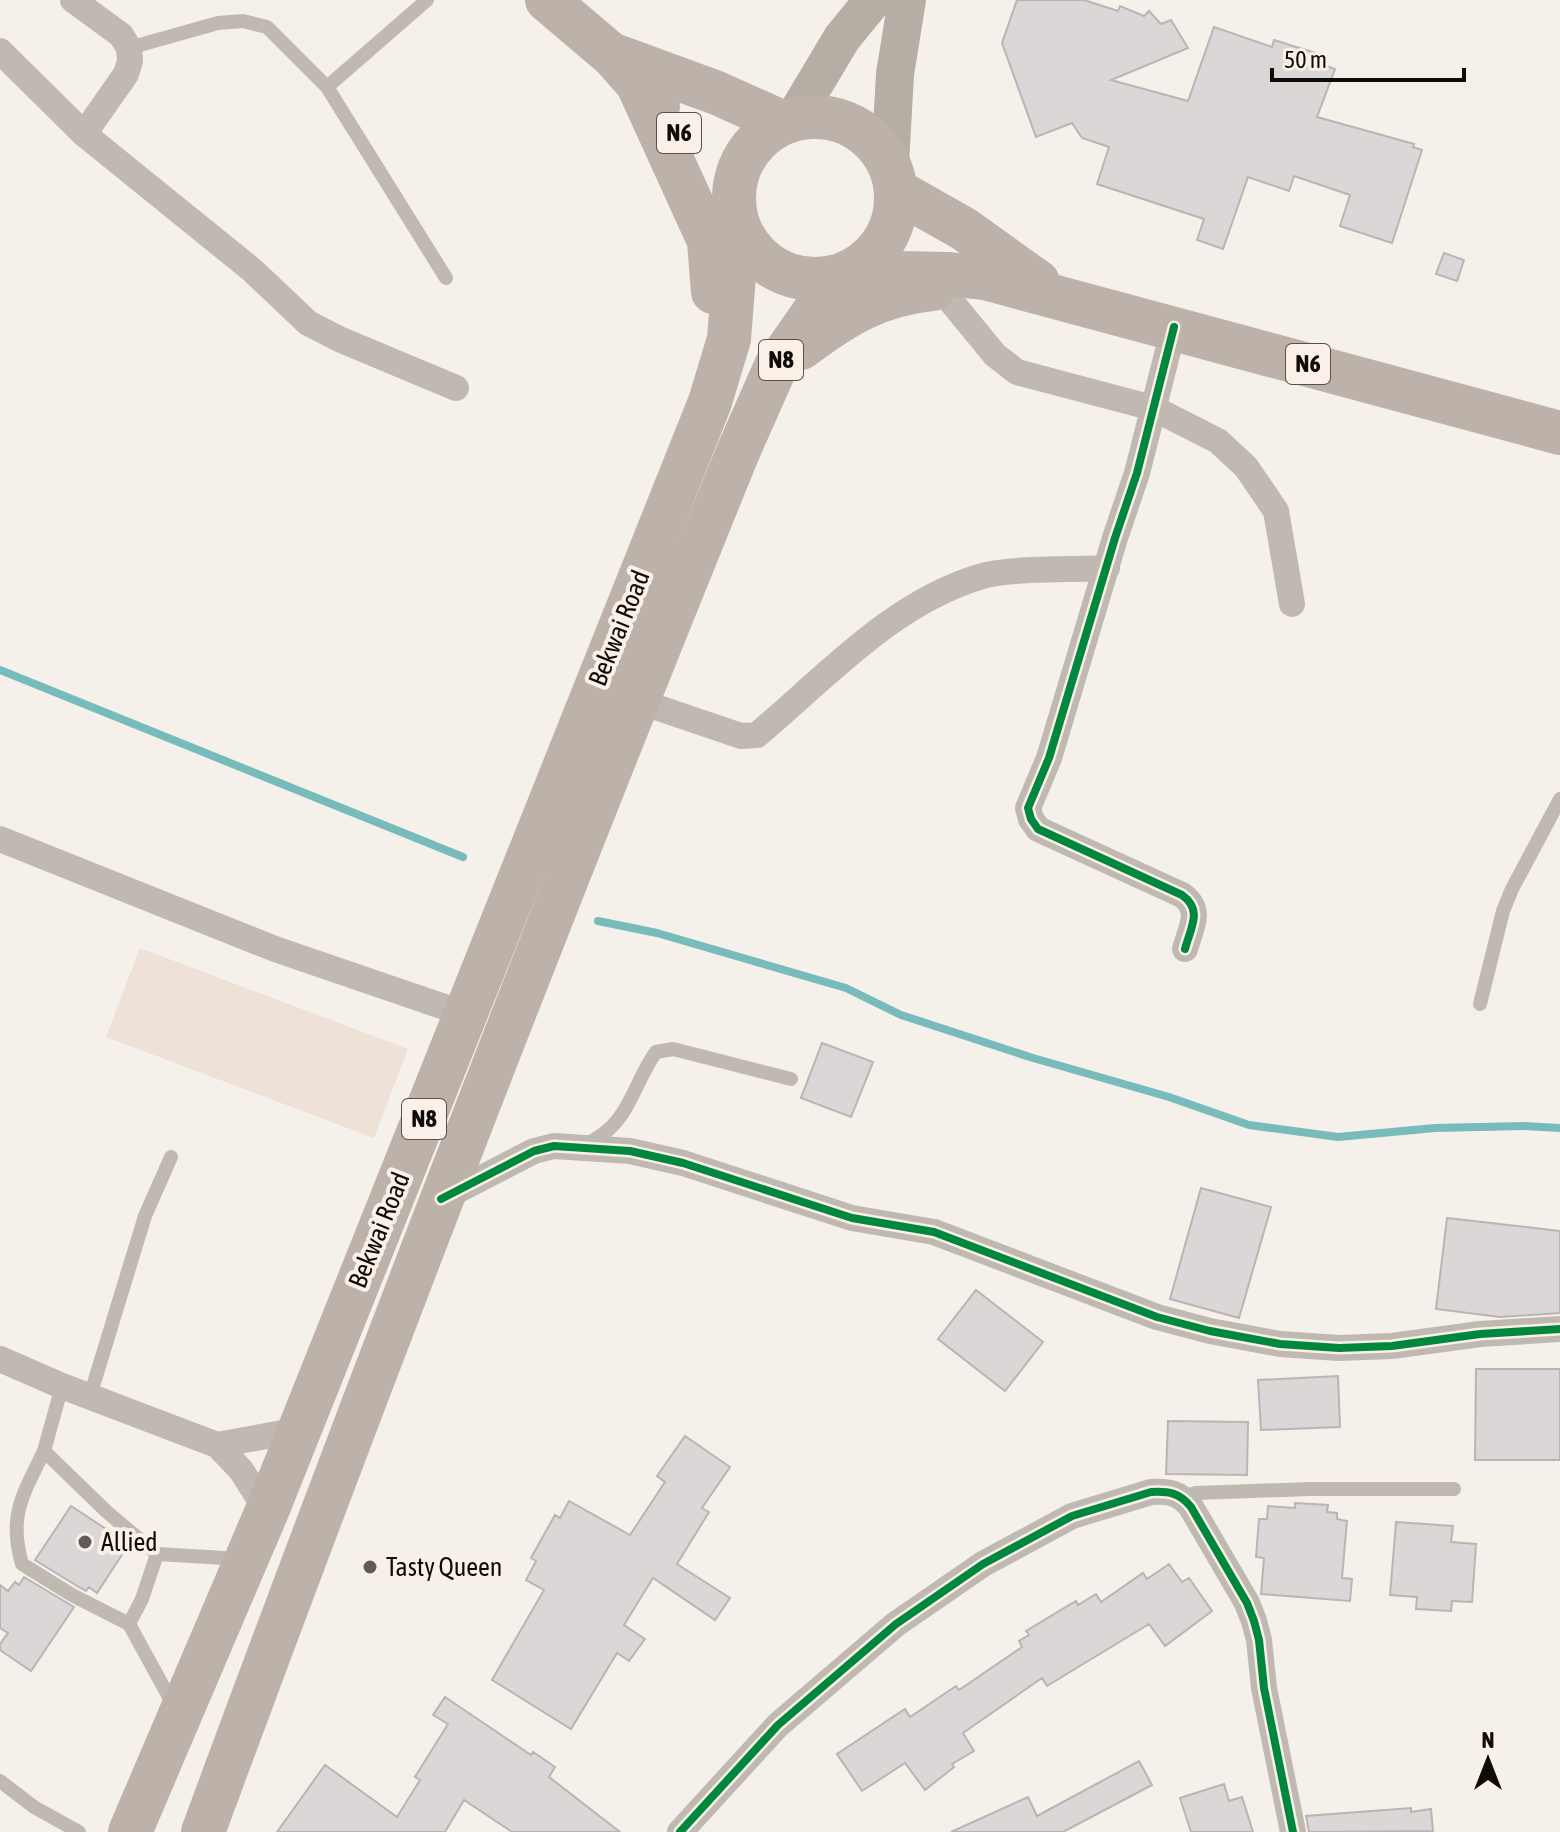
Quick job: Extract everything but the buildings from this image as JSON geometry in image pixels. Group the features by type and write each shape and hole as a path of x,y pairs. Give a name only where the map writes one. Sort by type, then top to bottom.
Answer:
{"highway":[{"name":"N6","path":"553,2 626,70 675,128 737,221 749,247 767,264 790,275 814,280 845,274 970,275 1174,327 1560,433"},
{"name":"N6","path":"626,70 717,93 788,121 816,117 839,120 860,129 877,144 893,177 1043,292"},
{"path":"626,70 709,241 713,282 710,402"},
{"path":"737,221 734,188 743,161 760,138 788,121"},
{"path":"845,274 877,252 894,223 893,177"},
{"name":"N8","path":"710,402 729,339 737,221"},
{"name":"N8","path":"776,366 845,274"},
{"path":"776,366 837,321 883,298 940,288 1043,292"},
{"name":"Bekwai Road","path":"203,1832 441,1199 738,452 776,366"},
{"name":"Bekwai Road","path":"130,1832 267,1511 710,402"}],"main road":[{"path":"788,121 842,38 873,0"},
{"path":"893,177 895,74 907,0"}],"street":[{"path":"73,0 121,35 129,48 130,61 126,74 84,134"},
{"path":"0,51 84,134 252,270 308,323 456,388"},
{"path":"940,288 995,355 1017,372 1153,408 1218,441 1246,467 1276,511 1292,604"},
{"path":"1174,327 1137,473 1049,758 1028,808 1038,829 1192,903 1195,912 1185,949"},
{"path":"638,701 741,736 757,735 895,617 966,582 1002,573 1107,568"},
{"path":"0,839 275,949 465,1014"},
{"path":"441,1199 534,1151 554,1146 630,1151 683,1163 852,1218 934,1232 1157,1317 1210,1331 1280,1344 1339,1348 1392,1346 1480,1334 1560,1329"},
{"path":"0,1359 217,1445 241,1470 267,1511"},
{"path":"217,1445 299,1430"},
{"path":"680,1832 778,1725 896,1624 983,1564 1072,1516 1151,1492 1174,1492 1183,1497 1247,1603 1259,1640 1264,1688 1293,1832"}],"lane":[{"path":"327,87 427,0"},
{"path":"129,48 218,23 243,21 267,27 327,87 446,278"},
{"path":"1480,1004 1503,911 1560,799"},
{"path":"582,1147 607,1132 621,1116 656,1052 673,1049 791,1079"},
{"path":"90,1396 145,1216 171,1157"},
{"path":"62,1386 44,1451 19,1503 15,1539 22,1564 72,1595 129,1624 180,1719"},
{"path":"44,1451 107,1512 157,1554 246,1559"},
{"path":"1183,1497 1196,1493 1282,1490 1454,1489"},
{"path":"129,1624 142,1599 157,1554"},
{"path":"0,1781 34,1807 79,1832"}],"shaded area":[{"path":"140,948 408,1049 374,1138 106,1037"}],"waterway":[{"path":"0,670 463,857"},
{"path":"598,921 657,933 846,988 901,1015 1033,1058 1169,1097 1249,1125 1338,1137 1435,1128 1560,1128"}],"cycle path":[{"path":"1174,327 1137,473 1049,758 1028,808 1038,829 1182,895 1194,913 1185,949"},
{"path":"441,1199 534,1151 554,1146 630,1151 683,1163 852,1218 934,1232 1157,1317 1210,1331 1280,1344 1339,1348 1392,1346 1480,1334 1560,1329"},
{"path":"680,1832 778,1725 896,1624 983,1564 1072,1516 1151,1492 1169,1493 1187,1502 1247,1603 1259,1640 1264,1688 1293,1832"}],"place":[{"name":"Allied","path":"85,1542"},
{"name":"Tasty Queen","path":"370,1567"}]}
